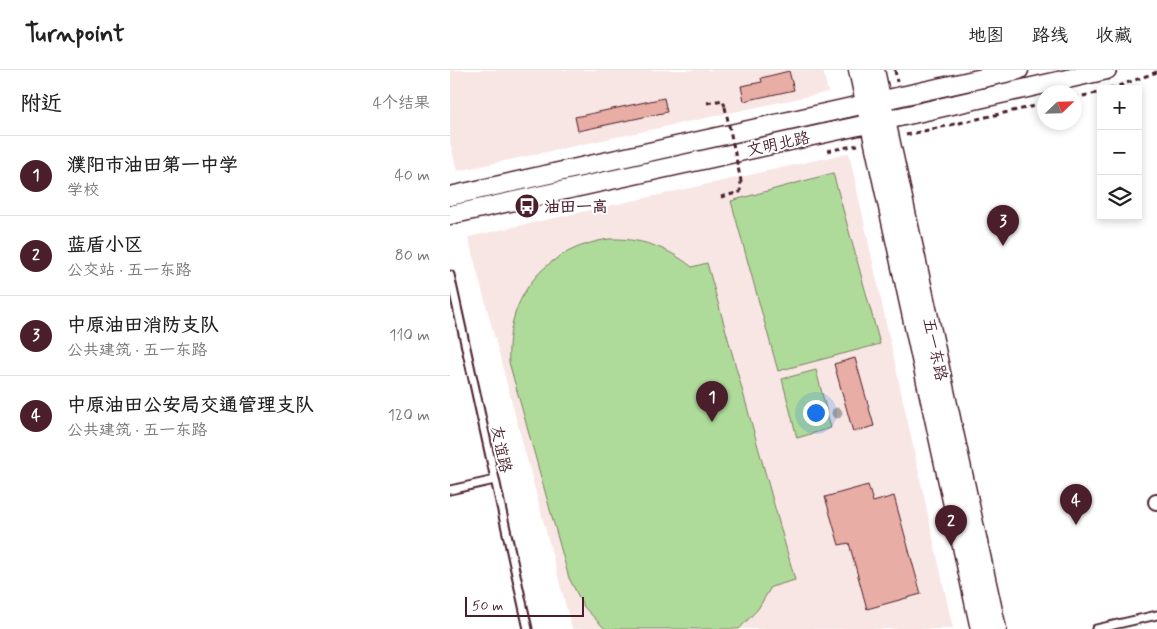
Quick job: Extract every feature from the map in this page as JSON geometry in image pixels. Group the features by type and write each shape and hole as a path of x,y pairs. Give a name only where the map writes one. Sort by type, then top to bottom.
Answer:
{"street":[{"name":"五一东路","path":"858,70 874,103"},
{"name":"五一东路","path":"875,70 874,103 980,629"},
{"name":"文明北路","path":"450,196 1019,70"},
{"name":"文明北路","path":"450,215 1107,70"},
{"name":"五一东路","path":"878,122 997,629"}],"lane":[{"name":"友谊路","path":"450,275 528,629"},
{"path":"450,490 495,480"},
{"path":"1096,629 1157,616"}],"path":[{"path":"1121,85 1157,72"},
{"path":"1082,96 1097,93"},
{"path":"707,103 723,100 741,181 740,192 722,197"}],"shaded area":[{"path":"450,70 823,70 828,92 457,171 450,142"},
{"path":"849,153 953,629 572,629 468,237"}],"green space":[{"path":"833,173 880,344 778,371 731,201"},
{"path":"609,239 632,240 653,245 673,254 692,267 707,263 795,580 771,587 758,609 739,629 605,629 584,607 569,578 509,362 510,338 514,317 522,297 533,280 548,265 565,253 586,244"},
{"path":"816,370 831,428 797,438 782,379"}],"building":[{"path":"789,71 794,90 744,101 741,86 762,82 761,78"},
{"path":"664,98 667,112 578,131 575,117"},
{"path":"855,358 874,426 853,432 834,364"},
{"path":"868,485 873,502 894,496 921,594 867,609 849,543 839,545 825,497"}],"place":[{"name":"油田一高","path":"527,206"},
{"name":"中原油田消防支队","path":"1003,246"},
{"name":"濮阳市油田第一中学","path":"712,422"},
{"name":"中原油田公安局交通管理支队","path":"1076,525"},
{"name":"蓝盾小区","path":"951,546"}]}
